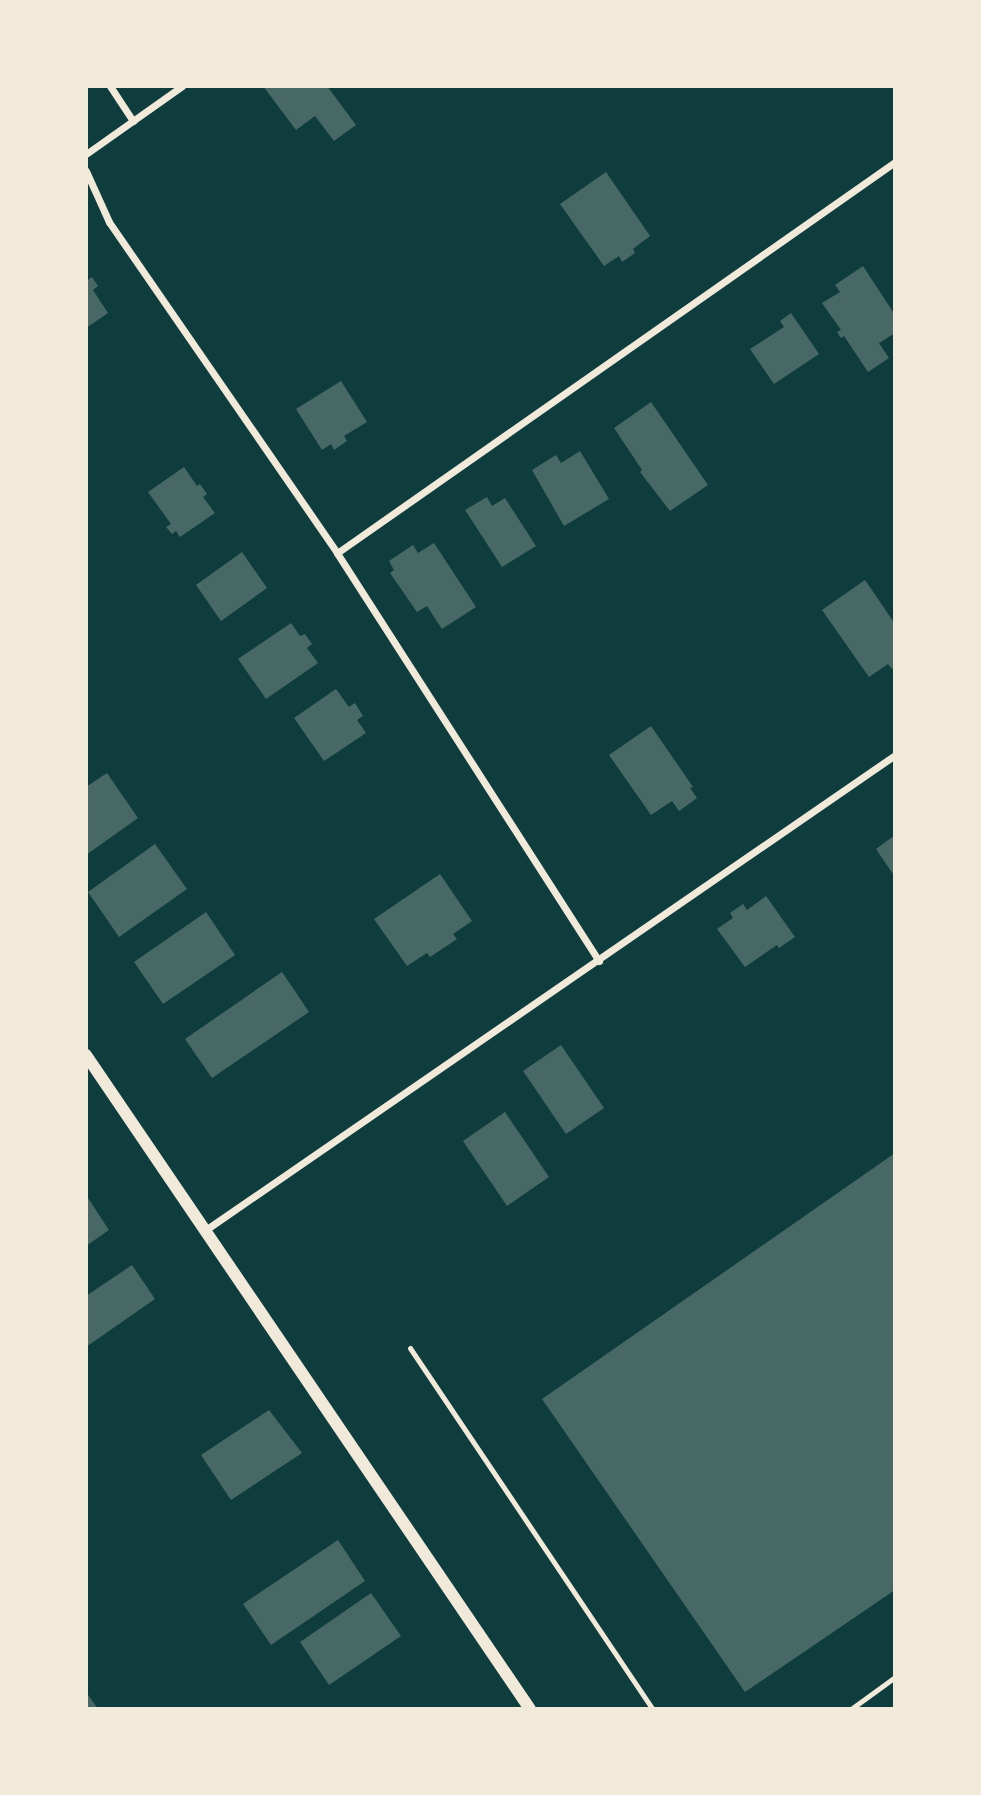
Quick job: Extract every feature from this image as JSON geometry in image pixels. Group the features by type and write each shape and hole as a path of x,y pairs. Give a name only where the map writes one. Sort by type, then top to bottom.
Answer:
{"street":[{"path":"110,86 133,121"},
{"path":"86,154 182,86"},
{"path":"337,553 895,162"},
{"path":"86,171 109,222 337,553 599,961"},
{"path":"204,1231 599,961 895,754"},
{"path":"86,1055 530,1709"}],"lane":[{"path":"410,1348 653,1709"},
{"path":"851,1709 895,1677"}],"building":[{"path":"263,86 327,86 356,125 334,141 315,116 296,130"},
{"path":"606,172 650,236 633,249 635,253 622,262 619,256 604,266 560,204"},
{"path":"863,266 895,315 895,333 879,343 889,358 868,372 844,336 841,338 837,332 841,330 822,303 840,292 835,285"},
{"path":"92,277 98,286 93,290 108,313 86,328 86,281"},
{"path":"791,313 819,354 774,384 750,349 784,327 780,321"},
{"path":"341,381 367,422 344,436 347,441 334,450 331,444 322,450 296,409"},
{"path":"651,402 708,485 670,511 640,472 642,470 614,428"},
{"path":"580,451 609,499 564,526 532,470 556,455 561,463"},
{"path":"184,467 197,486 200,484 207,494 203,497 215,513 180,537 176,531 172,534 166,527 171,524 148,492"},
{"path":"487,497 492,506 505,498 536,546 502,567 465,510"},
{"path":"434,543 476,607 442,629 427,606 417,612 390,573 394,570 389,561 413,545 418,553"},
{"path":"242,552 267,588 221,621 196,585"},
{"path":"865,580 895,624 895,667 892,669 888,664 869,677 822,610"},
{"path":"291,623 300,636 305,634 312,644 307,648 318,663 266,699 238,659"},
{"path":"336,689 349,707 355,703 363,716 357,720 366,733 324,761 294,718"},
{"path":"651,726 693,787 690,788 697,798 679,811 672,801 651,815 609,755"},
{"path":"107,773 138,818 86,855 86,787"},
{"path":"895,835 895,877 876,849"},
{"path":"155,844 187,889 119,937 88,892"},
{"path":"440,874 472,921 453,934 457,939 430,957 427,953 407,966 374,919"},
{"path":"766,896 795,937 779,948 777,945 745,967 717,929 733,918 730,913 743,904 747,910"},
{"path":"206,912 235,955 163,1004 134,962"},
{"path":"282,972 309,1012 212,1078 185,1039"},
{"path":"561,1045 604,1108 566,1134 523,1071"},
{"path":"505,1112 549,1177 507,1206 463,1141"},
{"path":"895,1153 895,1590 745,1692 542,1399"},
{"path":"86,1195 109,1230 86,1246"},
{"path":"132,1265 155,1299 86,1347 86,1296"},
{"path":"269,1410 302,1453 231,1500 201,1455"},
{"path":"338,1540 365,1581 271,1645 243,1604"},
{"path":"371,1593 401,1636 329,1685 300,1642"},
{"path":"86,1692 98,1709 86,1709"}]}
